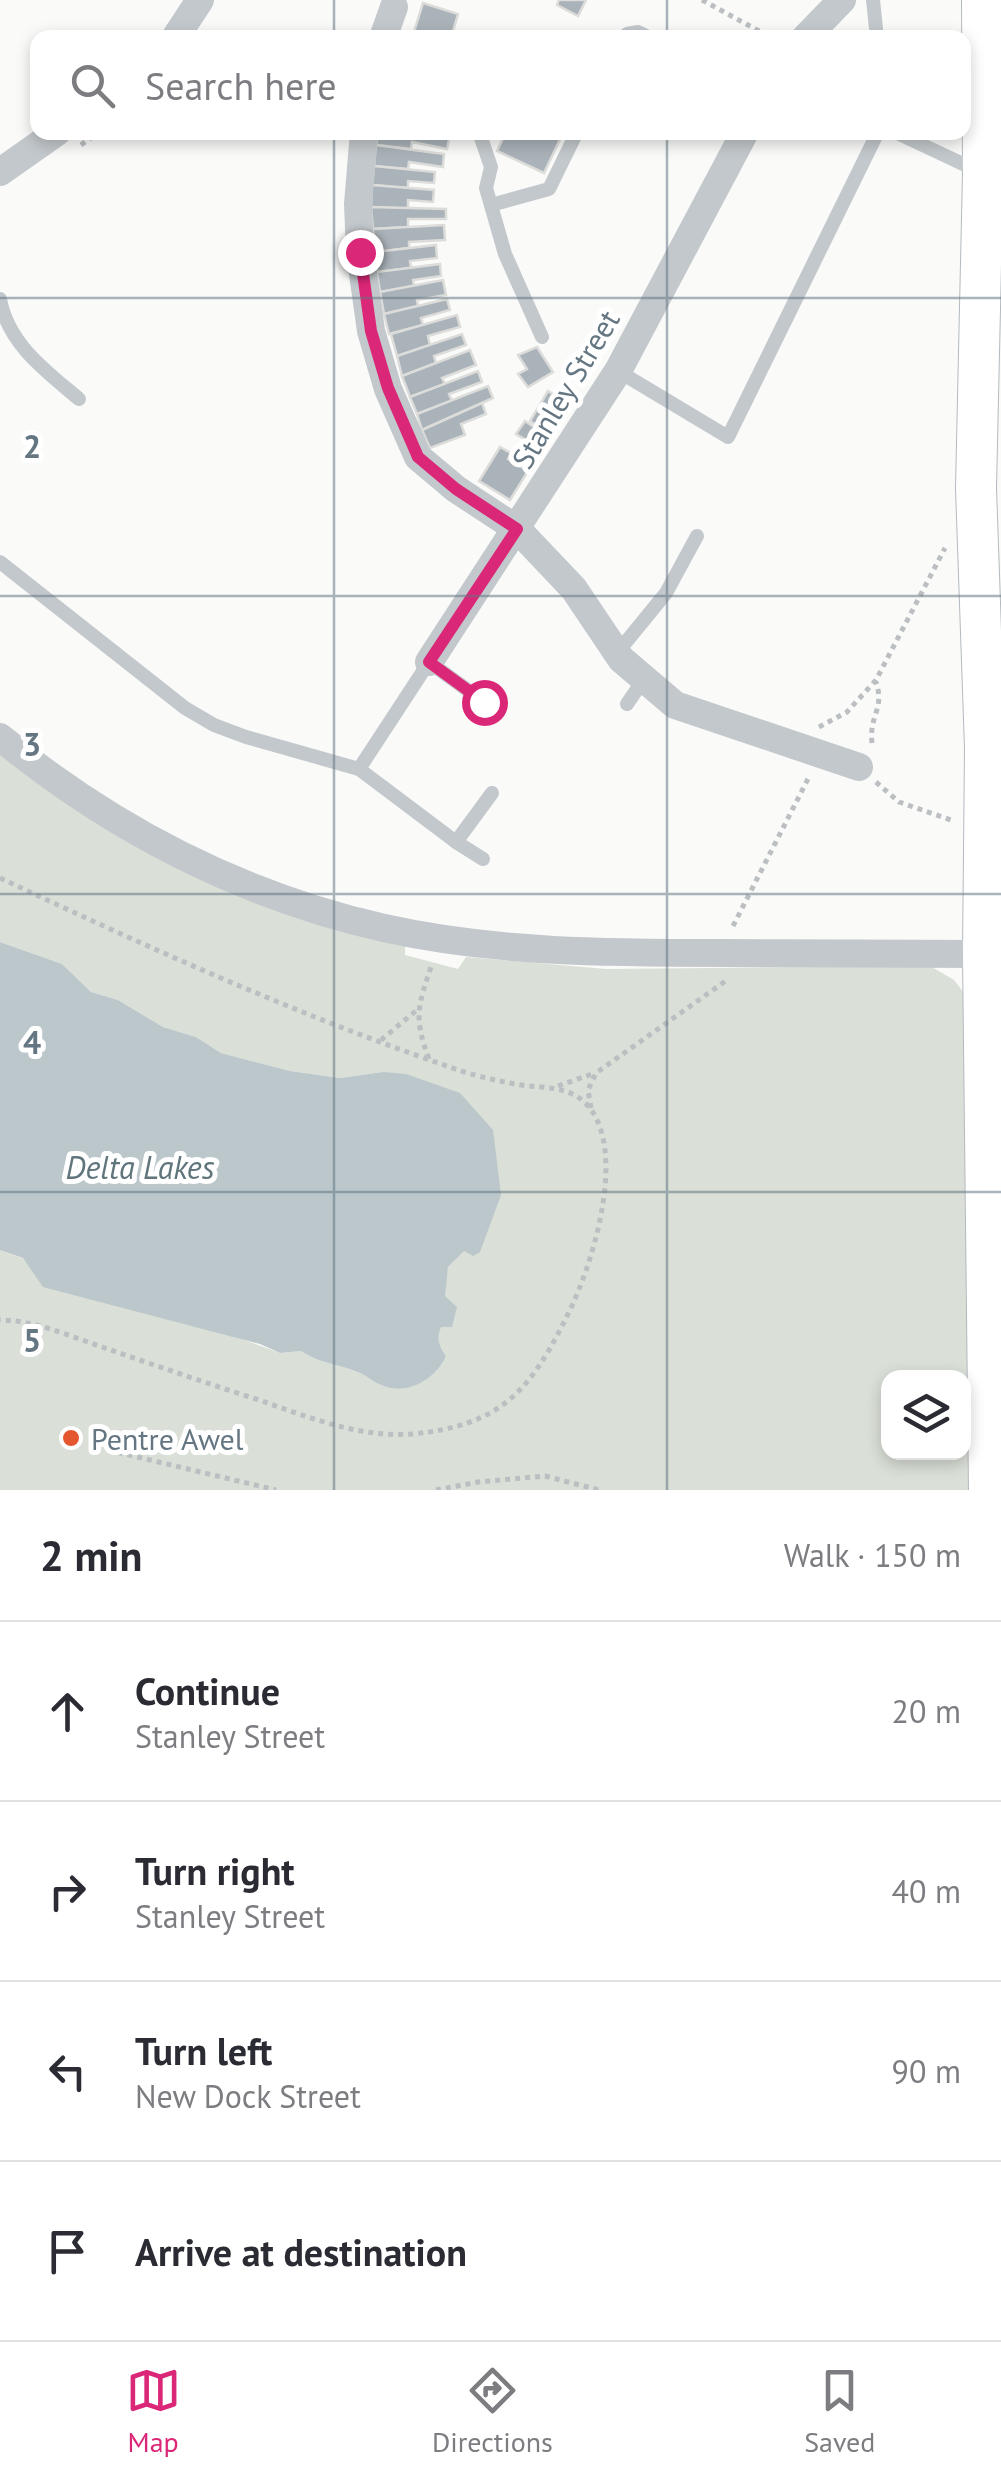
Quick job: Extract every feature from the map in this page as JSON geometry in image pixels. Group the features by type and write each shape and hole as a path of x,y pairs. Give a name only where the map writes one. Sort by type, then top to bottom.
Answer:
{"main road":[{"path":"988,18 973,115 983,174 982,433 993,748 984,844 983,954 995,1328 989,1490"}],"street":[{"path":"181,30 200,0"},
{"path":"813,30 842,0"},
{"path":"386,30 394,7"},
{"path":"0,172 45,140"},
{"path":"363,140 358,204 371,331 388,388 418,457 456,489 517,529 574,589 617,652 675,705 859,767"},
{"name":"Stanley Street","path":"429,662 618,371 741,140"},
{"path":"0,737 74,796 206,869 384,928 497,946 629,953 983,954"}],"lane":[{"path":"873,0 876,30"},
{"path":"482,140 491,167 486,188 505,254 542,336"},
{"path":"492,206 549,189 574,140"},
{"path":"618,371 728,438 874,140"},
{"path":"912,140 983,174"},
{"path":"0,299 2,321 30,357 78,399"},
{"path":"617,652 666,593 697,536"},
{"path":"0,562 185,708 214,725 359,769 483,859"},
{"path":"359,769 429,662 484,702"},
{"path":"627,704 644,678"},
{"path":"456,842 492,793"}],"path":[{"path":"702,0 757,30"},
{"path":"785,744 847,712 876,680 949,540"},
{"path":"876,680 881,699 870,726 872,744 859,767 899,802 954,821 984,844"},
{"path":"726,952 727,938 820,755"},
{"path":"0,878 244,987 380,1042 514,1084 555,1086 596,1073 727,983"},
{"path":"429,1060 417,1010 437,936"},
{"path":"380,1042 417,1010"},
{"path":"0,1320 71,1336 348,1430 408,1434 455,1428 491,1416 548,1356 586,1278 606,1198 602,1133 588,1090 596,1073"},
{"path":"555,1086 592,1110"},
{"path":"108,1450 276,1490"},
{"path":"436,1490 544,1476 599,1490"}],"shaded area":[{"path":"0,750 36,779 405,945 405,955 458,969 466,957 606,969 930,966 954,980 968,998 975,1490 0,1490 0,1250 280,1353 301,1351 381,1385 400,1388 428,1379 446,1356 438,1343 438,1334 448,1267 464,1250 383,1072 340,1078 290,1071 221,1053 196,1037 163,1027 118,1000 91,992 62,964 0,942"}],"water":[{"name":"Delta Lakes","path":"0,942 62,964 91,992 118,1000 163,1027 196,1037 221,1053 290,1071 340,1078 383,1072 406,1074 460,1093 493,1130 501,1195 480,1252 473,1256 464,1251 448,1267 445,1296 457,1307 452,1327 441,1327 439,1331 446,1356 428,1379 410,1387 391,1388 301,1351 280,1353 260,1344 43,1287 23,1258 0,1250"}],"building":[{"path":"559,0 586,0 578,16 557,5"},
{"path":"423,3 458,14 453,30 415,30"},
{"path":"377,140 449,140 447,149 412,142 411,149 376,145"},
{"path":"502,140 560,140 544,173 497,151"},
{"path":"376,145 444,154 443,167 409,162 408,169 374,166"},
{"path":"374,166 435,172 434,183 408,181 408,188 372,185"},
{"path":"372,185 434,190 433,202 408,200 408,209 371,207"},
{"path":"371,207 446,209 446,219 408,219 408,227 373,229"},
{"path":"444,225 445,240 409,242 409,248 375,252 373,229"},
{"path":"436,245 437,258 410,261 411,268 377,272 375,252"},
{"path":"440,264 441,276 413,280 414,286 380,292 377,272"},
{"path":"443,280 446,295 417,300 418,306 384,314 380,292"},
{"path":"447,299 450,310 421,318 423,325 389,334 384,314"},
{"path":"457,315 460,327 428,336 430,345 397,356 391,334"},
{"path":"462,334 466,345 434,356 436,363 402,376 397,356"},
{"path":"537,347 553,372 528,387 518,374 527,369 518,355"},
{"path":"470,350 476,365 442,378 445,384 410,397 402,376"},
{"path":"478,371 482,382 449,394 452,401 417,414 410,397"},
{"path":"488,386 493,398 422,430 417,414"},
{"path":"548,391 570,405 551,435 530,421"},
{"path":"482,403 486,414 461,424 465,435 430,448 422,430"},
{"path":"525,421 550,438 533,463 518,453 526,440 516,434"},
{"path":"500,447 511,453 508,459 528,471 510,500 479,481"}],"place":[{"name":"Pentre Awel","path":"71,1438"}],"route":[{"path":"360,252 371,331 388,388 418,457 456,489 517,529 429,662 484,702"}]}
